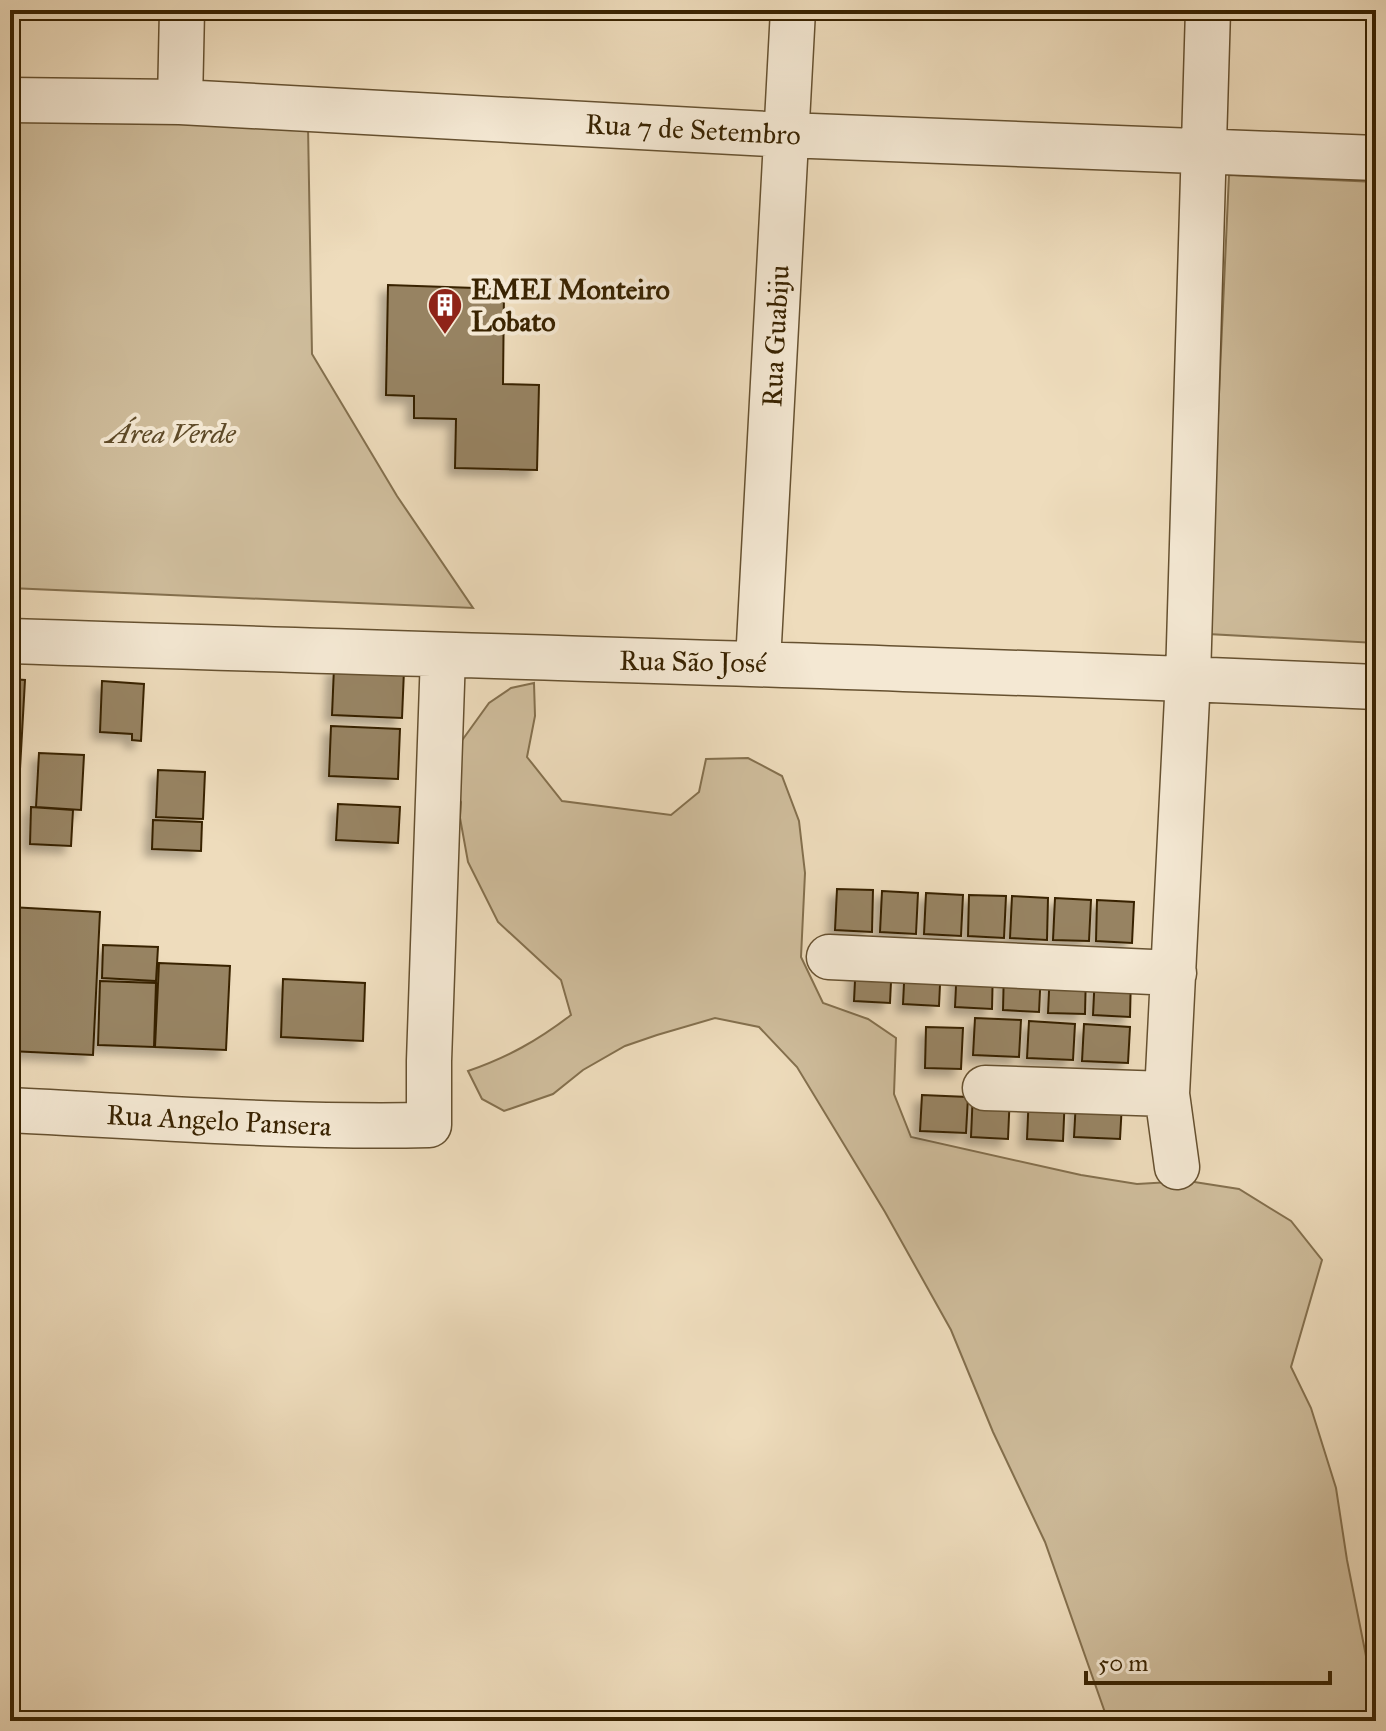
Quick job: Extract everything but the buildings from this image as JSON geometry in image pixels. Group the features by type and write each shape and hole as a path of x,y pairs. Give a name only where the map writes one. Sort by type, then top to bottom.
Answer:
{"street":[{"path":"180,102 182,10"},
{"name":"Rua Guabiju","path":"758,662 793,10"},
{"path":"1177,1167 1167,1094 1188,678 1208,10"},
{"name":"Rua 7 de Setembro","path":"10,100 180,102 786,135 1376,158"},
{"name":"Rua São José","path":"10,641 758,662 1376,687"},
{"name":"Rua Angelo Pansera","path":"10,1110 355,1127 429,1125 443,655"},
{"path":"829,957 1174,973"},
{"path":"985,1088 1167,1094"}],"green space":[{"name":"Área Verde","path":"10,113 308,126 312,354 397,496 473,608 10,588"},
{"path":"1229,175 1376,182 1376,643 1208,634"},
{"path":"534,683 535,716 527,757 562,801 671,815 699,792 706,759 748,758 782,776 799,821 805,873 801,957 823,1003 868,1019 896,1038 894,1094 911,1137 1081,1175 1137,1184 1188,1181 1239,1189 1291,1221 1322,1260 1291,1367 1311,1408 1336,1488 1366,1656 1376,1683 1376,1721 1108,1721 1045,1542 993,1432 951,1330 885,1212 797,1067 759,1027 715,1018 625,1046 583,1070 553,1094 504,1111 482,1099 468,1071 522,1048 571,1015 561,980 498,922 468,862 460,818 461,802 448,782 450,757 489,703 511,688"}],"place":[{"name":"EMEI Monteiro Lobato","path":"445,336"}]}
